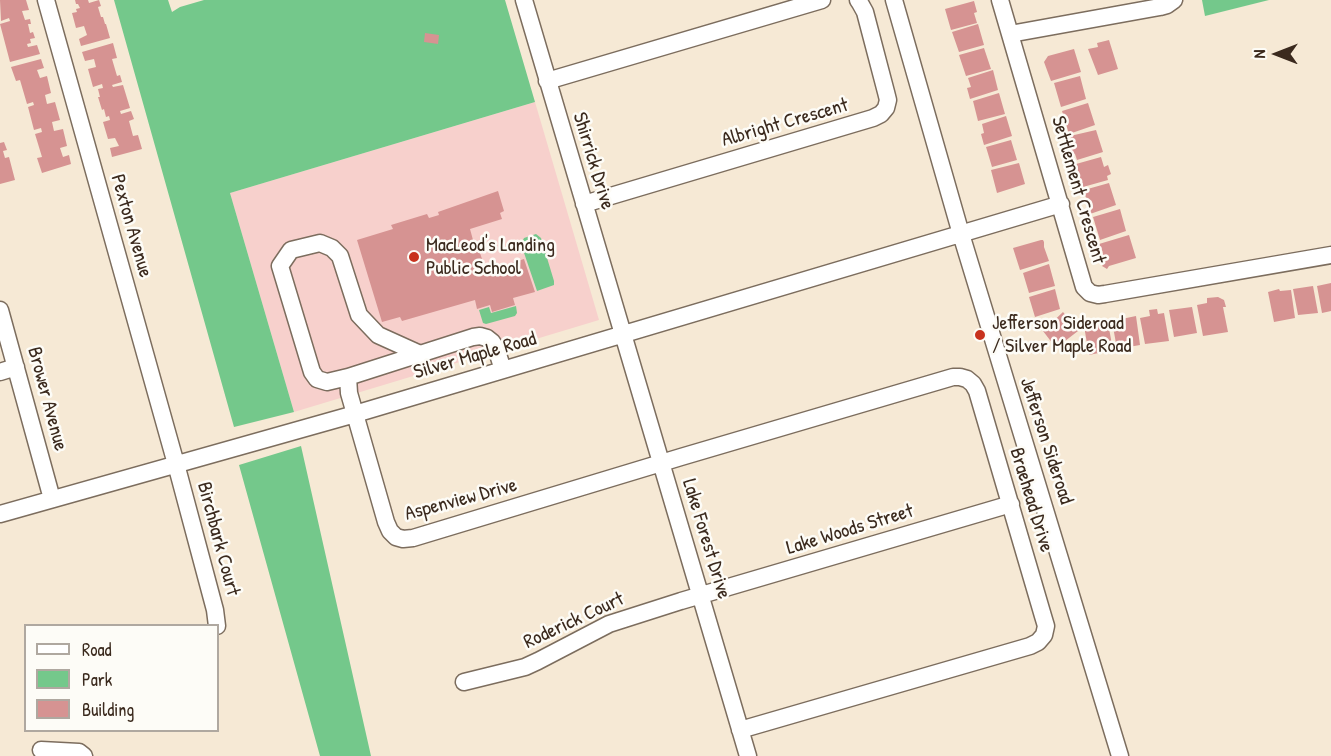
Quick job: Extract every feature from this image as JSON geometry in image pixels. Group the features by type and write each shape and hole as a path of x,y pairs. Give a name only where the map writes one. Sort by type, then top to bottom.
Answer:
{"street":[{"name":"Pexton Avenue","path":"46,0 176,464"},
{"name":"Shirrick Drive","path":"524,0 623,334"},
{"path":"547,81 822,0"},
{"name":"Albright Crescent","path":"584,204 881,114 888,100 865,12 858,0"},
{"name":"Jefferson Sideroad","path":"894,0 961,234 1120,756"},
{"name":"Settlement Crescent","path":"1000,0 1084,287 1090,293 1098,296 1331,255"},
{"path":"1010,34 1160,7 1174,0"},
{"name":"Silver Maple Road","path":"0,514 355,414 1061,204"},
{"path":"420,354 378,335 359,315 340,256 332,248 320,243 291,250 280,266 312,372 317,379 327,382 348,377 480,336 492,342 503,370"},
{"name":"Brower Avenue","path":"0,310 8,370 52,499"},
{"name":"Lake Forest Drive","path":"623,334 748,756"},
{"path":"348,377 349,393 355,414"},
{"name":"Braehead Drive","path":"662,463 953,377 960,377 967,379 977,391 1011,504 1046,626 1044,635 1038,642 740,730"},
{"name":"Aspenview Drive","path":"355,414 386,522 396,537 404,539 662,463"},
{"name":"Birchbark Court","path":"176,464 217,624"},
{"name":"Lake Woods Street","path":"701,596 1011,504"},
{"name":"Roderick Court","path":"464,682 525,667 609,624 701,596"},
{"path":"40,750 79,752 84,756"}],"shaded area":[{"name":"MacLeod's Landing Public School","path":"535,102 599,320 294,412 230,193"}],"green space":[{"path":"114,0 168,0 172,12 180,7 204,0 505,0 535,102 230,193 294,412 234,427"},
{"path":"1202,0 1269,0 1205,16"},
{"path":"536,234 541,238 554,281 554,285 537,291 521,244 524,238"},
{"path":"516,306 515,316 486,324 483,323 479,310 489,307 491,313"},
{"path":"301,446 371,756 320,756 239,465"}],"building":[{"path":"0,0 26,0 29,10 22,11 25,20 30,19 31,24 28,24 30,33 33,32 35,38 30,39 31,43 27,44 28,47 37,45 40,54 10,62 0,24 10,21 9,18 1,21"},
{"path":"75,0 88,0 89,3 99,0 101,6 98,7 110,38 81,46 79,39 87,35 84,26 76,28 72,13 77,12 76,9 80,8"},
{"path":"974,1 977,23 951,30 945,9"},
{"path":"978,24 984,45 959,52 952,32"},
{"path":"425,33 439,35 438,44 424,42"},
{"path":"1109,40 1118,69 1098,75 1088,49 1098,47 1097,43"},
{"path":"113,43 117,58 112,59 117,76 120,75 122,82 112,85 113,87 123,85 130,108 120,111 121,114 131,111 134,119 129,121 133,136 138,135 142,149 112,157 110,148 119,146 115,138 108,139 103,122 110,120 109,116 106,117 104,109 102,110 98,97 100,97 98,89 103,88 102,84 93,87 88,69 96,67 94,59 85,61 82,52"},
{"path":"984,48 991,69 966,76 959,55"},
{"path":"1074,49 1081,72 1051,81 1044,62 1048,56"},
{"path":"41,59 44,68 37,70 40,78 47,76 51,93 45,95 47,104 55,102 60,120 52,122 54,131 63,129 67,146 60,148 63,157 69,155 71,164 42,173 37,158 42,157 35,134 42,132 41,128 34,130 28,107 34,105 33,102 27,104 20,80 16,81 11,67"},
{"path":"993,70 998,90 970,99 967,88 971,87 968,78"},
{"path":"1080,76 1086,99 1061,107 1054,83"},
{"path":"999,93 1005,114 978,121 973,101"},
{"path":"1088,103 1095,125 1069,134 1062,111"},
{"path":"1006,116 1012,136 984,145 981,134 984,133 982,124"},
{"path":"1096,130 1103,152 1077,160 1075,154 1070,155 1068,148 1073,146 1070,136"},
{"path":"1011,140 1017,160 992,167 986,147"},
{"path":"4,142 7,150 3,151 5,158 9,157 15,180 0,184 0,143"},
{"path":"1101,157 1104,167 1108,165 1111,174 1107,176 1108,180 1083,187 1076,164"},
{"path":"1019,163 1025,184 997,193 991,170"},
{"path":"1109,183 1116,205 1090,214 1084,190"},
{"path":"498,191 504,211 500,213 502,219 470,229 476,251 479,250 486,271 524,259 535,292 513,298 515,305 492,312 490,305 477,309 475,300 402,321 400,317 382,322 357,240 393,229 391,225 427,214 429,218 439,215 438,212"},
{"path":"1120,209 1126,231 1100,240 1093,217"},
{"path":"1129,235 1136,258 1109,266 1107,269 1102,266 1104,264 1101,255 1103,254 1099,244"},
{"path":"1041,240 1044,242 1049,261 1020,270 1013,248"},
{"path":"1049,264 1055,286 1029,293 1023,273"},
{"path":"1331,283 1331,311 1322,313 1317,286"},
{"path":"1313,286 1318,313 1298,315 1293,289"},
{"path":"1055,289 1060,309 1035,317 1029,297"},
{"path":"1279,289 1280,291 1291,290 1295,318 1274,322 1268,292"},
{"path":"1218,297 1224,300 1226,307 1223,307 1228,332 1203,336 1197,305 1207,303 1207,298"},
{"path":"1192,307 1197,333 1174,337 1169,310"},
{"path":"1157,309 1158,314 1164,313 1169,341 1145,344 1140,318 1150,316 1149,310"},
{"path":"1063,312 1078,331 1056,348 1043,331"},
{"path":"1136,316 1140,345 1117,349 1112,321"},
{"path":"1108,323 1113,350 1089,355 1084,326"}],"place":[{"name":"MacLeod's Landing Public School","path":"414,257"},
{"name":"Jefferson Sideroad / Silver Maple Road","path":"980,335"}]}
